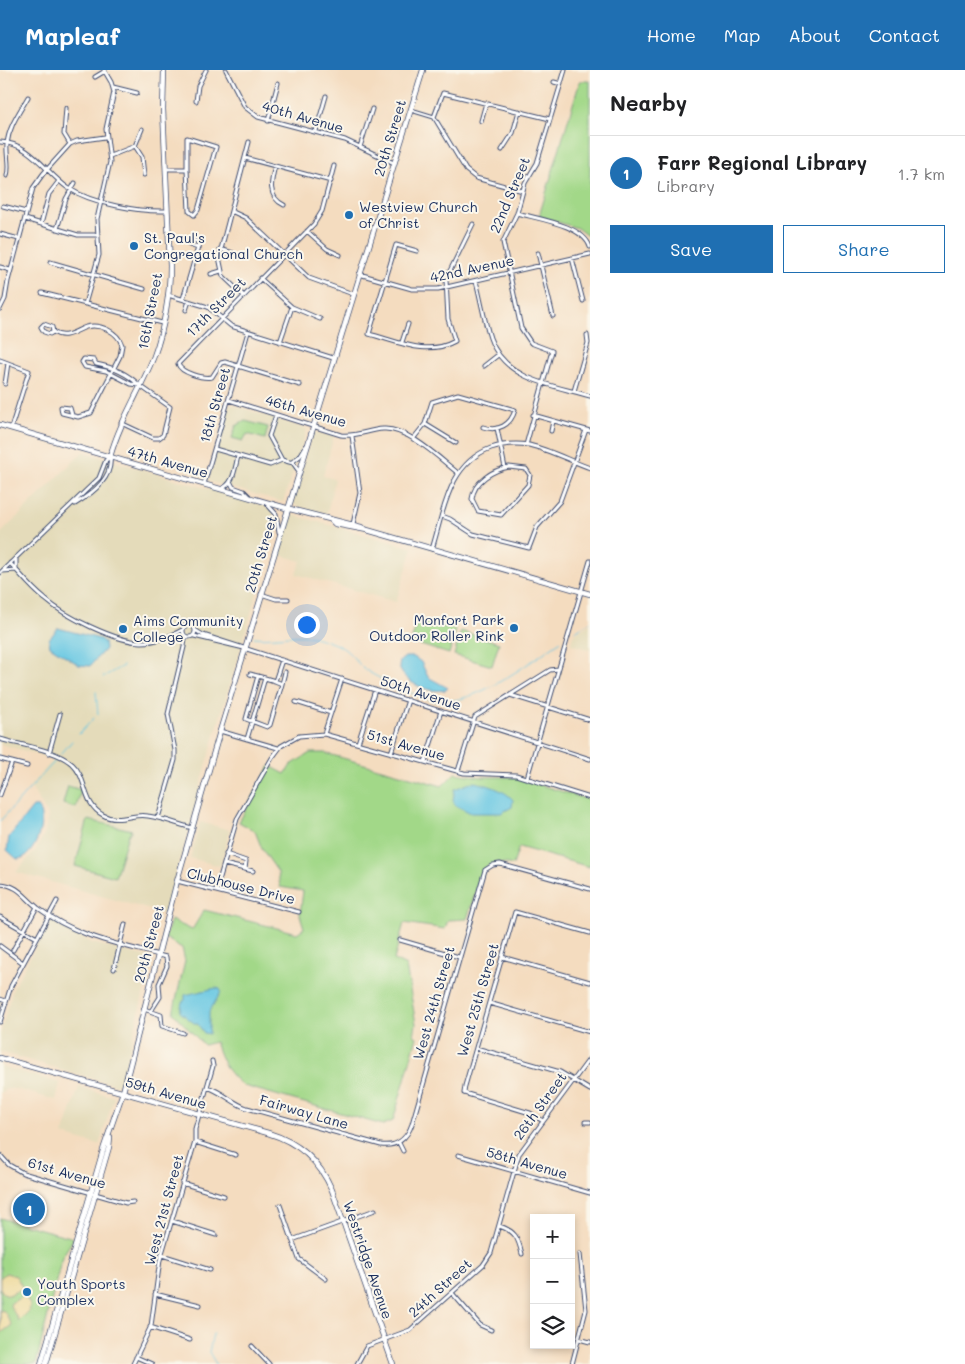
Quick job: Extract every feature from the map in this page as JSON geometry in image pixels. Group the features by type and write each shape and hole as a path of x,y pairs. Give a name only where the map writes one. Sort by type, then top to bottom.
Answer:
{"main road":[{"name":"16th Street","path":"110,457 121,422 154,356 162,323 170,274 163,108 164,70"},
{"name":"20th Street","path":"46,1364 104,1147 110,1135 123,1092 177,881 244,648 423,70"},
{"name":"47th Avenue","path":"0,425 286,508 353,524 367,530"},
{"name":"47th Avenue","path":"331,520 335,524 367,530 590,594"},
{"name":"59th Avenue","path":"0,1058 283,1138 303,1150 318,1166"},
{"name":"Westridge Avenue","path":"318,1166 332,1190 393,1364"},
{"name":"20th Street","path":"41,1364 70,1275"}],"street":[{"path":"196,101 198,86 206,70"},
{"name":"40th Avenue","path":"226,70 245,107 253,114 268,121 316,131 360,147 394,163"},
{"name":"22nd Street","path":"526,445 552,351 531,343 524,334 502,242 517,214 523,191 537,163 565,70"},
{"path":"85,304 100,249 97,219 110,168 110,156 105,137 113,100 113,87 105,71 95,77"},
{"path":"554,82 561,84"},
{"path":"268,121 278,83"},
{"path":"113,87 137,94"},
{"path":"434,117 443,93 550,119"},
{"path":"316,131 326,96"},
{"path":"7,176 9,168 7,142 10,126 28,97"},
{"path":"481,121 486,103"},
{"path":"66,108 64,134 70,144"},
{"path":"360,147 372,109"},
{"path":"410,110 434,117 470,174 523,191"},
{"path":"502,150 513,133 519,111"},
{"path":"110,156 135,146 142,129"},
{"path":"0,309 5,299 10,270 33,188 47,169 70,144 77,141 105,137"},
{"path":"186,138 216,147 198,210 194,215 189,211 188,168 186,138"},
{"path":"0,142 7,142 26,150 71,190 102,200 138,208 168,211"},
{"path":"243,295 221,271 219,263 220,249 250,142"},
{"path":"135,146 142,157 144,175"},
{"path":"245,158 331,181"},
{"path":"276,166 271,182 271,190 278,202 284,204"},
{"name":"17th Street","path":"238,366 221,363 212,377 208,378 182,370 178,366 179,361 220,318 307,231 322,211 334,166"},
{"path":"166,170 188,168"},
{"path":"41,224 49,194 59,181"},
{"path":"57,229 75,183"},
{"path":"2,206 26,212"},
{"path":"230,211 246,218 304,274 315,281 353,294"},
{"path":"517,214 578,231 588,240 590,247"},
{"path":"24,219 86,237 98,235"},
{"path":"417,250 396,245 369,334 428,349 442,348 455,341 448,319 447,275 473,224"},
{"path":"307,231 327,249 340,255"},
{"path":"0,234 19,239"},
{"path":"183,299 198,248 199,243 194,240 188,241 189,245 198,248"},
{"path":"220,249 233,253"},
{"path":"538,253 553,316"},
{"name":"42nd Avenue","path":"359,274 421,290 476,281 590,254"},
{"path":"572,258 583,301"},
{"path":"50,262 144,289"},
{"path":"0,267 10,270"},
{"path":"211,274 221,271"},
{"path":"260,278 292,307 320,318"},
{"path":"476,281 490,339 498,355 521,375 590,396"},
{"path":"42,293 162,323"},
{"path":"167,295 208,307 231,326 333,358"},
{"path":"186,310 189,301"},
{"path":"280,342 292,307"},
{"path":"402,342 408,324"},
{"path":"53,332 67,335 92,326 112,332 119,338 122,345 122,352 91,413 82,417 72,415"},
{"path":"253,333 254,328"},
{"name":"18th Street","path":"204,484 248,332"},
{"path":"574,391 588,343 587,335"},
{"path":"484,366 498,355"},
{"path":"0,360 29,371 11,428"},
{"path":"5,384 8,362"},
{"path":"96,366 112,371 131,384 139,385 150,391 170,407 163,435 159,438 153,438 121,422"},
{"path":"238,366 300,385"},
{"path":"413,439 425,424 432,402 458,394 514,410 509,423 497,429 483,427"},
{"name":"46th Avenue","path":"228,400 341,435 352,436 385,428 399,431 413,439 458,473"},
{"path":"276,415 269,436 282,460"},
{"path":"442,516 456,522 473,534 529,548 537,527 560,501 588,430 533,415"},
{"path":"551,432 554,420"},
{"path":"425,424 456,443"},
{"path":"497,429 505,468"},
{"path":"352,436 360,491 353,524"},
{"path":"432,549 449,491 458,473 475,457 500,445 526,445 590,468"},
{"path":"215,448 270,465 282,460 291,462 297,460 306,446"},
{"path":"220,489 227,487 231,483 238,456"},
{"path":"1,572 99,478 106,460 110,457"},
{"path":"291,462 298,470"},
{"path":"516,466 526,469 530,476 529,483 501,515 478,511 472,501 474,492 488,475 505,468 516,466"},
{"path":"231,483 232,487 244,491 249,497"},
{"path":"264,501 276,514 279,532"},
{"path":"16,557 16,570"},
{"path":"527,778 590,561"},
{"path":"10,563 44,599 70,617 92,628 142,642 172,635 188,625 195,630 184,648"},
{"path":"1,572 16,570"},
{"path":"261,594 288,599"},
{"path":"158,818 175,760 168,706 184,648 182,630"},
{"name":"50th Avenue","path":"195,630 244,648 590,759"},
{"name":"50th Avenue","path":"172,635 192,636 244,648"},
{"path":"275,681 282,660"},
{"path":"458,771 475,717 550,670 558,669"},
{"path":"258,676 246,718 252,722 269,726 286,672"},
{"path":"250,674 282,684"},
{"path":"247,739 265,678"},
{"path":"324,734 342,679"},
{"path":"358,743 375,690"},
{"path":"510,695 546,708 590,720"},
{"path":"391,752 408,700"},
{"path":"296,702 330,713"},
{"path":"425,762 441,711"},
{"path":"49,753 60,714"},
{"path":"216,891 237,819 279,748 220,731"},
{"name":"51st Avenue","path":"279,748 299,736 324,734 458,771 477,775 509,774 527,778 590,798"},
{"path":"0,739 49,753 72,764 81,777 90,803 102,814 119,820 138,816 158,818 192,828"},
{"path":"0,759 27,766"},
{"path":"0,796 12,762"},
{"path":"226,854 246,861 245,869"},
{"path":"224,864 253,871"},
{"name":"West 24th Street","path":"399,1143 410,1131 483,874 489,867 500,864 590,889"},
{"name":"Clubhouse Drive","path":"177,881 299,912"},
{"path":"0,884 19,889 37,907 91,938 166,957 168,963 159,984 160,997 151,1011"},
{"path":"0,1022 11,986 57,901"},
{"path":"13,950 37,907"},
{"name":"West 25th Street","path":"543,1121 530,1113 464,1094 515,912 590,933"},
{"path":"0,917 37,938"},
{"path":"114,969 125,924"},
{"path":"400,940 459,957"},
{"path":"0,946 23,963"},
{"path":"502,957 590,982"},
{"path":"0,999 6,1001"},
{"path":"489,1003 590,1032"},
{"path":"144,1009 161,1014 162,1026 183,1033"},
{"path":"476,1048 560,1072 590,1090"},
{"name":"26th Street","path":"513,1171 519,1154 590,1058"},
{"name":"West 21st Street","path":"133,1364 150,1327 162,1255 195,1142 199,1115 213,1066 212,1061"},
{"name":"Fairway Lane","path":"207,1087 220,1091 235,1104 247,1108 381,1145 399,1143"},
{"path":"584,1122 590,1122"},
{"path":"195,1142 236,1155"},
{"path":"399,1143 403,1151"},
{"name":"61st Avenue","path":"0,1155 9,1165 23,1173 126,1203 133,1202"},
{"name":"58th Avenue","path":"458,1155 590,1193"},
{"name":"24th Street","path":"357,1364 367,1346 383,1338 410,1330 486,1261 513,1171"},
{"path":"182,1183 224,1196"},
{"path":"280,1206 302,1263 326,1279"},
{"path":"292,1240 375,1210"},
{"path":"172,1221 216,1235"},
{"path":"498,1226 509,1229 516,1235 522,1254"},
{"path":"572,1364 586,1310 580,1254"},
{"path":"162,1255 210,1270"},
{"path":"452,1293 480,1324 491,1330"},
{"path":"156,1294 200,1305"},
{"path":"150,1327 190,1340"},
{"path":"579,1339 590,1342"},
{"path":"252,1346 269,1364"},
{"path":"136,1357 152,1364"}],"shaded area":[{"path":"230,404 307,429 283,502 208,481"},
{"path":"313,432 334,436 323,476 335,479 327,513 296,506 292,502"},
{"name":"Aims Community College","path":"83,452 266,506 272,510 276,519 276,529 218,724 165,914 16,872 35,851 45,833 48,815 30,786 54,759 0,744 0,534"},
{"path":"293,515 413,548 396,602 296,574 301,561 278,554 290,517"},
{"path":"590,624 590,650 571,644 573,635"},
{"path":"200,822 230,830 220,866 190,858"},
{"path":"51,920 92,943 149,957 152,960 121,1083 116,1085 0,1052 0,1035 13,988"},
{"path":"0,1066 60,1083 56,1100 16,1089 6,1089 0,1093"},
{"path":"79,1087 114,1097 99,1145 63,1135"}],"green space":[{"path":"580,81 590,81 590,238 577,228 539,216"},
{"path":"245,421 268,427 265,439 247,434 243,441 232,438 236,426"},
{"path":"418,619 456,630 449,654 411,642"},
{"path":"461,631 499,643 492,666 454,655"},
{"path":"310,753 325,753 442,786 455,773 482,777 514,777 590,800 590,867 519,847 513,865 496,862 483,869 467,919 448,920 445,929 404,923 394,960 406,966 416,1024 414,1035 417,1037 393,1121 383,1125 244,1086 233,1077 226,1067 215,1042 204,1045 173,1013 185,961 182,948 165,938 171,920 192,930 204,910 297,933 304,928 300,915 303,891 280,887 278,872 262,849 255,831 239,822 270,766 285,774 291,765"},
{"path":"68,786 81,790 76,808 63,804"},
{"path":"88,820 132,830 128,835 115,877 75,866"},
{"name":"Youth Sports Complex","path":"0,1218 74,1238 62,1257 36,1364 0,1364"}],"sand":[{"path":"6,1273 16,1276 23,1288 9,1295 3,1293 0,1288 0,1278"},
{"path":"25,1295 30,1305 29,1311 19,1321 10,1306 11,1303"},
{"path":"0,1310 4,1311 12,1325 1,1333"}],"water":[{"path":"58,628 100,639 104,642 105,649 90,666 79,665 50,646 49,639"},
{"path":"405,657 414,657 421,662 428,677 448,688 439,691 425,689 412,683 406,678 399,667 400,661"},
{"path":"473,782 489,786 506,794 513,800 512,807 501,813 471,813 455,805 453,800 455,789"},
{"path":"33,807 38,807 40,813 41,821 38,838 29,853 17,859 7,850 9,837"},
{"path":"216,988 220,989 221,992 209,1012 209,1034 204,1033 197,1023 194,1023 180,1012 182,1002 185,1000 185,995"}],"waterway":[{"path":"575,631 590,622"},
{"path":"254,637 304,636 328,641 345,650 373,675 411,693 436,701 452,701 485,690 518,671 561,641"},
{"path":"103,677 123,666"},
{"path":"96,692 98,714"},
{"path":"79,734 94,718"},
{"path":"61,754 72,741"},
{"path":"0,821 57,759"},
{"path":"213,1334 209,1352 216,1364"}],"place":[{"name":"Westview Church of Christ","path":"349,215"},
{"name":"St. Paul's Congregational Church","path":"134,246"},
{"name":"Monfort Park Outdoor Roller Rink","path":"514,628"},
{"name":"Aims Community College","path":"123,629"},
{"name":"Farr Regional Library","path":"29,1209"},
{"name":"Youth Sports Complex","path":"27,1292"}]}
